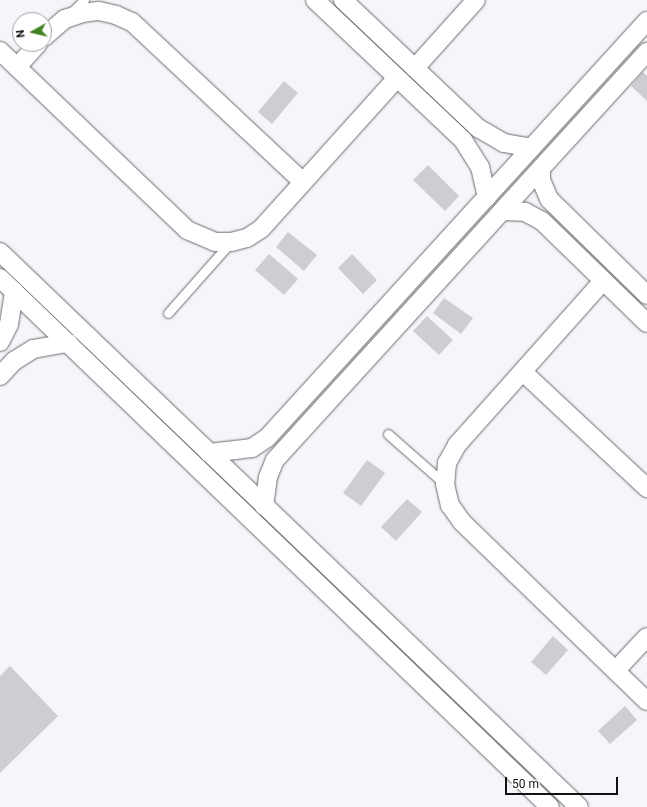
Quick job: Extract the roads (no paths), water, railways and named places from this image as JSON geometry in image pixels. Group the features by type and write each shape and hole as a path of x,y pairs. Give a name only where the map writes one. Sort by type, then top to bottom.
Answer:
{"street":[{"path":"315,0 468,146 480,167 487,197"},
{"path":"343,0 490,136 517,147 532,148"},
{"path":"415,68 476,0"},
{"path":"52,30 65,19 82,13 99,12 116,15 132,22 303,182"},
{"path":"209,453 252,448 275,430 532,148 645,29"},
{"path":"0,51 187,230 215,242 231,242 247,238 261,229 397,78"},
{"path":"17,67 31,52"},
{"path":"264,506 270,468 290,444 647,52"},
{"path":"541,168 544,190 555,206 647,295"},
{"path":"542,221 545,210 555,206"},
{"path":"502,211 526,212 542,221 647,323"},
{"path":"0,252 579,807"},
{"path":"0,278 550,807"},
{"path":"603,281 457,445 448,464 445,484 450,505 462,522 647,701"},
{"path":"0,342 9,324 14,291"},
{"path":"0,376 14,361 33,349 68,343"},
{"path":"0,347 14,361"},
{"path":"523,372 647,488"},
{"path":"275,430 290,444"},
{"path":"616,670 647,637"},
{"path":"429,690 442,676"}],"lane":[{"path":"65,19 84,0"},
{"path":"168,313 231,242"},
{"path":"388,434 445,484"}]}
